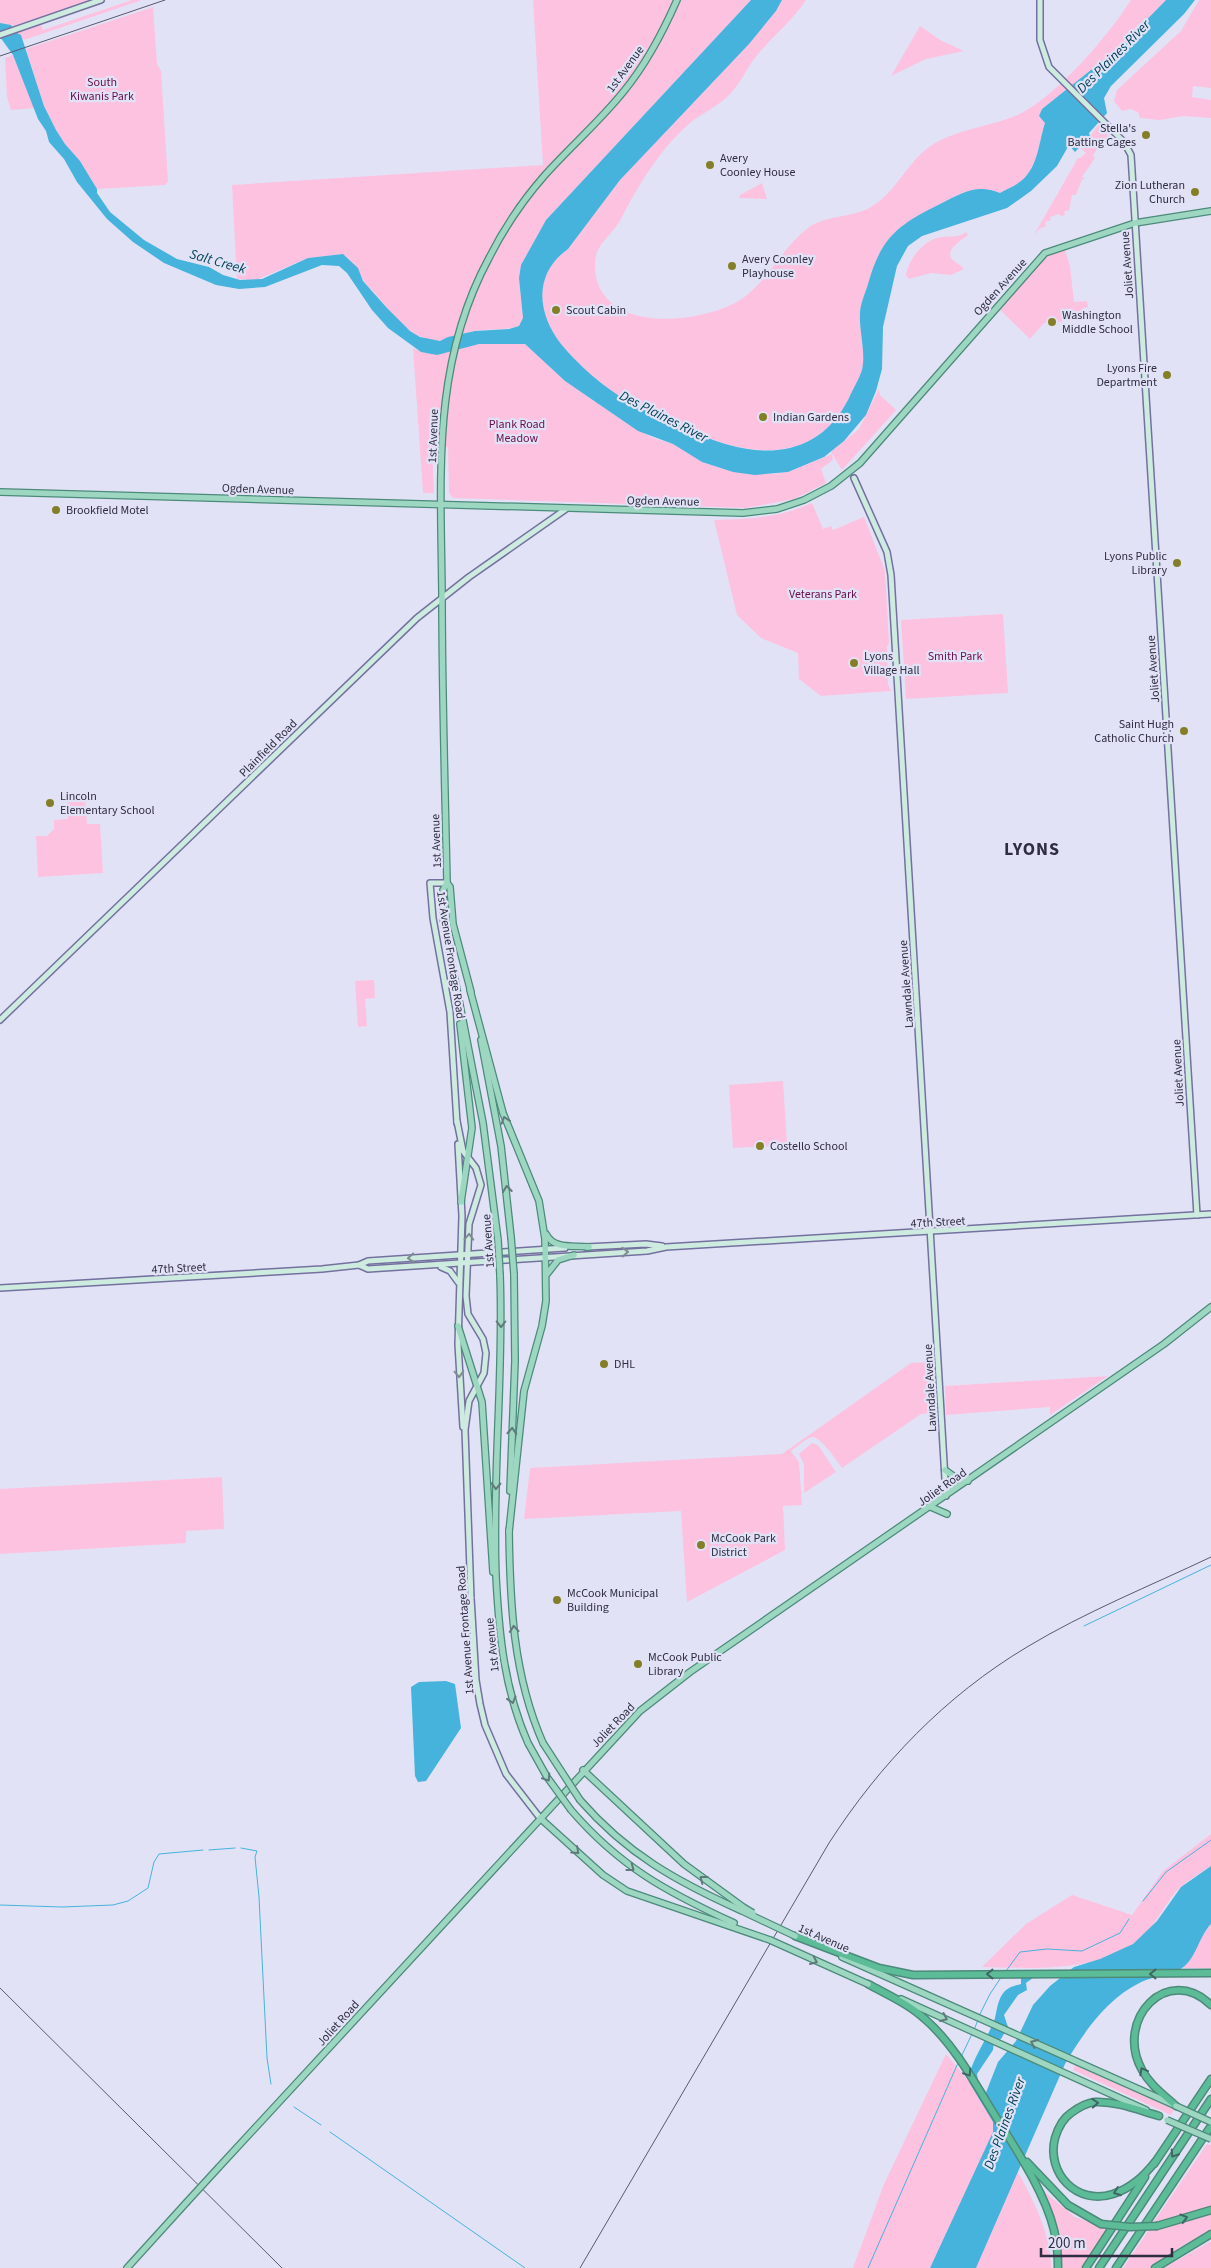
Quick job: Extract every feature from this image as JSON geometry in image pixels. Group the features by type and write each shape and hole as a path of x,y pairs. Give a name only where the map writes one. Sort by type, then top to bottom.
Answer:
{"highway":[{"path":"795,1936 879,1968 913,1975 1211,1973"},
{"path":"868,1984 911,2008 936,2029 966,2069 1036,2179 1054,2230 1058,2268"},
{"path":"1176,2106 1153,2085 1142,2070 1137,2059 1134,2040 1137,2020 1150,2001 1174,1991 1197,1994 1211,2006"},
{"path":"1202,2091 1211,2072"},
{"path":"1086,2268 1211,2079"},
{"path":"1099,2268 1211,2099"},
{"path":"1155,2162 1143,2177 1126,2188 1110,2194 1079,2193 1066,2184 1057,2172 1053,2157 1054,2143 1058,2128 1068,2115 1088,2104 1114,2103 1159,2116"},
{"path":"1116,2268 1211,2126"},
{"path":"1036,2179 1068,2205 1101,2224 1130,2227 1157,2226 1211,2210"},
{"path":"1155,2268 1211,2234"}],"main road":[{"name":"1st Avenue","path":"677,0 662,34 624,92 545,175 505,229 484,268 460,326 451,358 442,414 442,728 447,883 450,887 453,924 470,990 501,1146 511,1237 514,1274 515,1361 509,1532 511,1586 518,1668 526,1700 543,1743 580,1800 609,1831 650,1864 685,1885 741,1909 781,1930 1211,2122"},
{"name":"Ogden Avenue","path":"0,492 743,513 777,509 820,492 841,479 860,462 1045,253 1135,223 1211,211"},
{"name":"1st Avenue","path":"447,883 443,890 444,925 487,1148 498,1240 501,1345 495,1536 499,1619 508,1686 528,1743 547,1777 571,1810 608,1850 647,1879 730,1923"},
{"path":"454,980 472,1114 472,1139 461,1202"},
{"path":"470,990 503,1112 539,1201 545,1231 546,1279 544,1316 524,1391 509,1532"},
{"path":"545,1231 550,1240 561,1245 589,1247"},
{"path":"546,1279 554,1264 574,1255"},
{"name":"Joliet Road","path":"127,2268 583,1770 652,1700 1171,1339 1211,1307"},
{"path":"458,1326 464,1349 478,1384 484,1415 492,1564 499,1619"},
{"path":"945,1470 956,1478 968,1481"},
{"path":"931,1507 947,1514"},
{"path":"583,1770 684,1864 741,1909"},
{"path":"540,1818 602,1875 627,1891 730,1923 1211,2139"}],"street":[{"path":"0,35 101,0"},
{"name":"Joliet Avenue","path":"1040,0 1040,40 1044,59 1064,83 1128,147 1131,156 1197,1215"},
{"name":"Lawndale Avenue","path":"854,478 886,552 891,575 932,1232 946,1496"},
{"name":"Plainfield Road","path":"0,1020 387,646 442,598 566,509"},
{"name":"1st Avenue Frontage Road","path":"447,883 430,883 433,918 450,1012 457,1121 461,1202 458,1326 474,1654 480,1704 485,1725 506,1774 540,1818"},
{"name":"1st Avenue Frontage Road","path":"457,1121 461,1146 478,1173 481,1185 480,1196 470,1218 466,1296 468,1314 483,1339 486,1353 485,1368 472,1393 467,1411 465,1454"},
{"name":"47th Street","path":"0,1288 359,1266 368,1269 438,1266 647,1251 666,1247 1211,1214"},
{"name":"47th Street","path":"359,1266 368,1261 546,1248 646,1244 666,1247"},
{"path":"438,1266 450,1271 459,1284"}],"green space":[{"path":"0,0 91,0 14,26 0,23"},
{"path":"132,0 142,0 24,40 17,33 41,25 43,30"},
{"path":"533,0 751,0 546,220 521,265 519,278 523,318 519,326 473,331 439,341 427,339 409,330 401,323 366,284 353,264 343,254 308,258 256,280 237,279 232,185 543,165"},
{"path":"782,0 806,0 795,15 758,54 733,91 724,100 690,123 669,144 651,168 618,223 597,252 596,278 602,292 613,304 627,312 644,317 662,319 681,318 716,311 731,305 753,290 788,247 808,228 822,221 864,211 880,201 916,159 932,145 952,135 1015,116 1046,96 1063,82 1095,48 1131,0 1166,0 1121,46 1042,109 1039,117 1046,123 1034,162 1027,176 1014,186 1000,193 992,190 976,189 962,193 913,219 893,234 879,255 860,310 863,363 861,373 849,398 835,419 819,435 800,445 780,449 758,450 736,447 692,431 637,406 606,387 577,362 561,344 547,320 542,294 549,270 568,249 620,180 749,44 776,11"},
{"path":"1199,0 1211,0 1211,88 1193,86 1192,97 1211,100 1211,118 1183,116 1160,120 1140,118 1138,112 1130,109 1122,111 1114,101 1117,90 1181,31"},
{"name":"South Kiwanis Park","path":"153,7 157,64 161,71 168,182 165,185 97,189 80,161 56,130 44,106 26,49"},
{"path":"920,26 940,40 964,51 926,59 891,76"},
{"path":"13,55 35,108 11,110 7,97 5,58"},
{"path":"1099,124 1105,129 1108,136 1105,142 1101,141 1093,156 1095,158 1082,177 1085,179 1082,179 1076,195 1072,195 1069,211 1064,212 1065,215 1061,216 1059,214 1050,217 1051,220 1045,222 1046,226 1039,229 1034,235 1078,158 1086,153 1081,149"},
{"path":"762,183 767,199 739,198 740,195"},
{"path":"966,232 968,235 951,250 950,254 954,261 964,269 951,275 931,273 909,279 906,275 910,262 923,245 935,239 957,236"},
{"path":"1064,247 1070,266 1074,302 1087,301 1088,307 1084,308 1072,319 1044,323 1030,339 997,307 1042,257"},
{"name":"Plank Road Meadow","path":"510,342 525,344 565,381 629,425 653,438 673,444 702,462 733,472 773,474 788,472 832,454 833,460 821,469 826,483 794,499 746,508 453,498 449,493 448,447 432,448 434,493 423,493 413,348 429,353 437,353 482,343"},
{"path":"879,389 880,395 896,410 842,470 831,452 859,429"},
{"name":"Veterans Park","path":"812,503 823,529 831,526 833,530 864,517 885,571 889,643 887,647 888,684 891,691 821,696 799,679 798,653 761,638 737,615 714,520 776,515"},
{"name":"Smith Park","path":"1003,614 1008,693 906,699 901,620"},
{"path":"85,798 87,824 100,824 103,873 38,877 36,836 47,836 54,829 54,820 68,819 67,799"},
{"path":"374,980 375,998 365,999 367,1026 358,1027 355,981"},
{"path":"783,1081 787,1145 733,1148 729,1085"},
{"path":"931,1362 933,1413 921,1414 842,1468 819,1440 812,1437 791,1451 799,1462 802,1505 783,1506 785,1550 687,1602 681,1511 524,1519 530,1468 782,1454 911,1363"},
{"path":"1108,1376 1050,1415 1050,1407 946,1415 945,1386"},
{"path":"812,1443 818,1445 836,1472 804,1493 804,1464 799,1454"},
{"path":"222,1477 224,1529 186,1531 186,1543 0,1554 0,1489"},
{"path":"1211,1834 1211,1866 1179,1889 1148,1931 1126,1948 1107,1957 1087,1963 1066,1966 1045,1968 982,1967 1026,1924 1072,1895 1132,1915 1163,1871"},
{"path":"1211,1924 1211,1968 1183,1968 1203,1934"},
{"path":"946,2054 966,2077 987,2107 994,2124 993,2133 978,2170 930,2268 853,2268 884,2184"},
{"path":"1075,2065 1174,2109 1171,2115 1073,2070"},
{"path":"1207,2144 1211,2145 1211,2208 1153,2223"},
{"path":"1018,2172 1045,2231 1051,2268 976,2268"},
{"path":"1041,2189 1075,2217 1107,2228 1081,2268 1062,2268 1058,2234"},
{"path":"1211,2215 1211,2230 1180,2247 1149,2268 1123,2268 1149,2230"},
{"path":"1211,2241 1211,2268 1164,2268"}],"water":[{"name":"Des Plaines River","path":"751,0 782,0 776,11 749,44 620,180 568,249 549,270 542,294 547,320 561,344 577,362 606,387 637,406 714,440 736,447 780,450 800,445 819,435 835,420 849,398 861,373 863,363 860,310 873,268 885,244 893,234 913,219 962,193 984,189 1000,193 1021,181 1027,176 1037,154 1045,123 1039,116 1042,109 1121,46 1166,0 1195,0 1184,14 1111,86 1104,98 1107,113 1089,133 1090,136 1075,152 1069,145 1057,166 1031,191 1007,208 922,236 908,246 897,266 883,327 882,369 876,391 866,415 844,441 824,457 788,472 755,475 733,472 702,462 673,444 638,431 565,381 525,344 479,344 437,355 421,352 388,328 372,310 347,273 339,266 322,265 265,287 239,289 216,285 164,263 133,242 107,219 77,182 64,159 49,142 13,55 0,37 0,23 11,25 21,35 44,106 56,130 80,161 97,189 97,193 110,212 144,240 177,259 209,267 223,275 240,280 262,279 308,258 343,254 358,268 363,281 410,331 420,337 440,341 448,337 475,331 509,329 519,326 523,318 519,278 521,265 546,220"},
{"path":"446,1681 455,1684 461,1728 426,1781 418,1782 415,1776 411,1687 419,1682"},
{"name":"Des Plaines River","path":"1211,1866 1211,1924 1191,1959 1178,1971 1146,1980 1120,1995 1080,2039 1065,2064 976,2268 930,2268 993,2132 993,2122 969,2082 975,2059 995,2018 1002,1995 1006,1990 1021,1984 1021,1975 1037,1975 1026,1983 1027,1990 1018,1995 1004,2015 1008,2027 1001,2039 994,2042 993,2050 977,2074 979,2086 985,2095 998,2062 1016,2041 1033,2005 1050,1986 1074,1967 1100,1959 1133,1944 1157,1921 1181,1887"}],"waterway":[{"path":"1084,1626 1211,1565"},
{"path":"1143,1901 1166,1872 1211,1840"},
{"path":"209,1850 235,1848"},
{"path":"241,1848 257,1851 255,1857 259,1897 267,2058 271,2084"},
{"path":"0,1905 62,1907 113,1905 128,1901 148,1888 154,1862 159,1854 203,1850"},
{"path":"1006,1971 1020,1952 1047,1949 1082,1951 1120,1933 1129,1919"},
{"path":"979,2016 1002,1976"},
{"path":"974,2030 978,2020"},
{"path":"961,2057 972,2034"},
{"path":"868,2268 958,2063"},
{"path":"294,2107 321,2125"},
{"path":"330,2132 525,2268"}],"railway":[{"path":"0,56 165,0"},
{"path":"580,2268 829,1843 892,1759 916,1734 969,1687 1027,1647 1095,1611 1211,1557"},
{"path":"0,1988 282,2268"}],"place":[{"name":"Stella's Batting Cages","path":"1146,135"},
{"name":"Avery Coonley House","path":"710,165"},
{"name":"Zion Lutheran Church","path":"1195,192"},
{"name":"Avery Coonley Playhouse","path":"732,266"},
{"name":"Scout Cabin","path":"556,310"},
{"name":"Washington Middle School","path":"1052,322"},
{"name":"Lyons Fire Department","path":"1167,375"},
{"name":"Indian Gardens","path":"763,417"},
{"name":"Brookfield Motel","path":"56,510"},
{"name":"Lyons Public Library","path":"1177,563"},
{"name":"Lyons Village Hall","path":"854,663"},
{"name":"Saint Hugh Catholic Church","path":"1184,731"},
{"name":"Lincoln Elementary School","path":"50,803"},
{"name":"Costello School","path":"760,1146"},
{"name":"DHL","path":"604,1364"},
{"name":"McCook Park District","path":"701,1545"},
{"name":"McCook Municipal Building","path":"557,1600"},
{"name":"McCook Public Library","path":"638,1664"}],"district":[{"name":"LYONS","path":"1032,849"}],"water label":[{"name":"Salt Creek","path":"218,261"}]}
